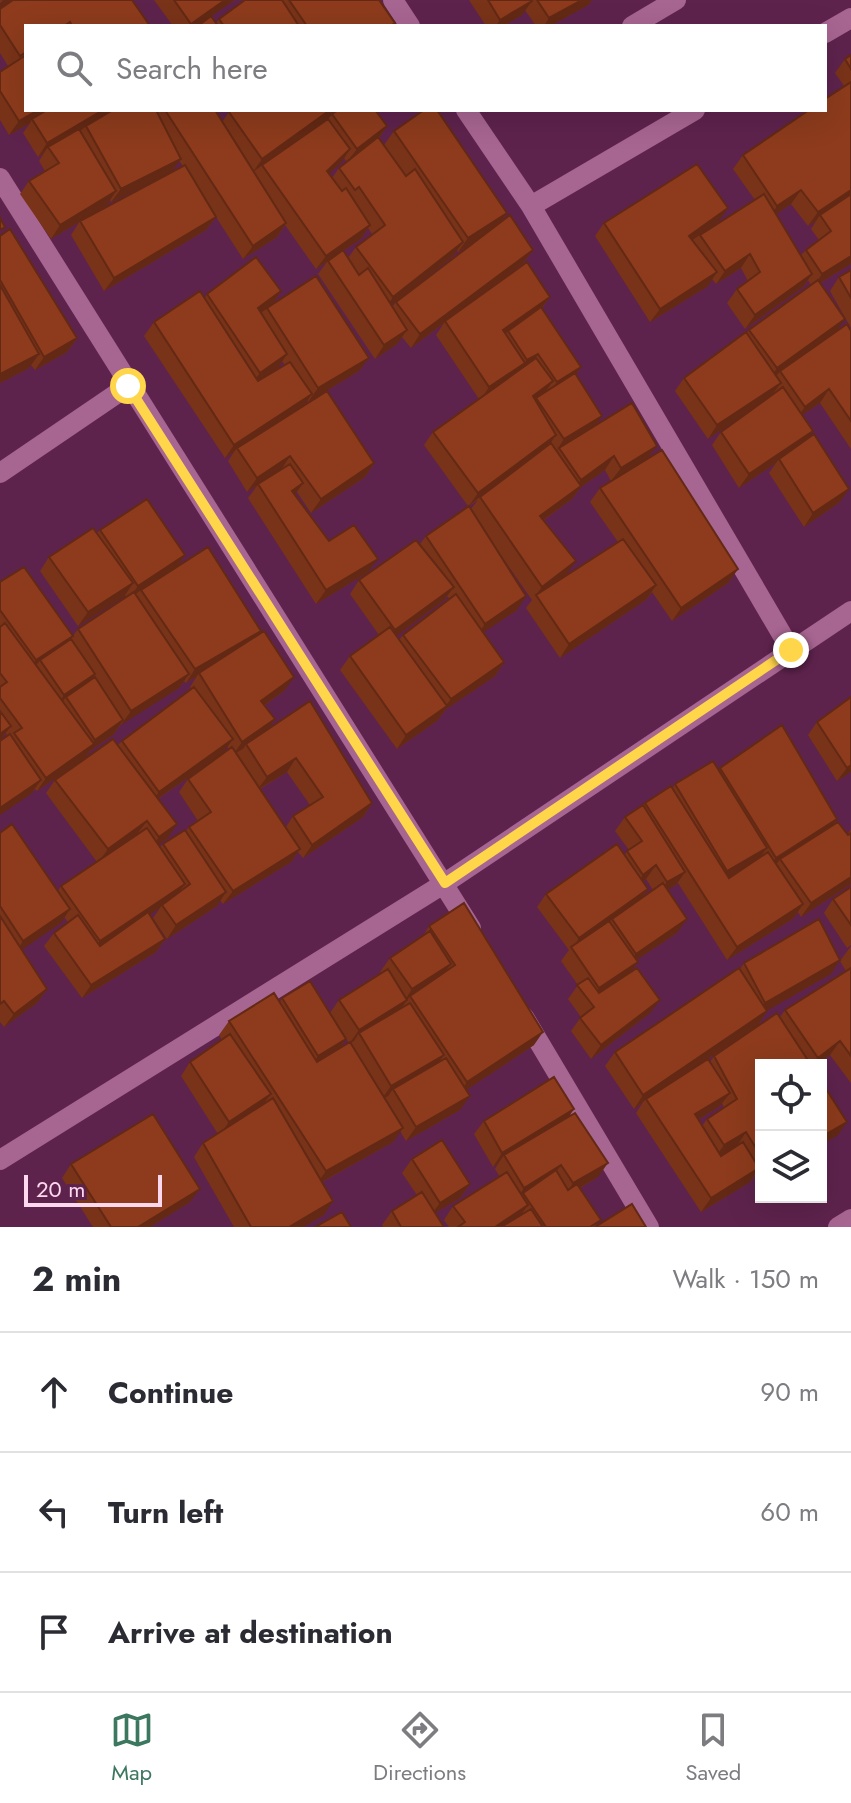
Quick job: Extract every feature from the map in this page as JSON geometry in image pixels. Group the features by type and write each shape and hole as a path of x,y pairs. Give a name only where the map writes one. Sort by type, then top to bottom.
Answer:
{"street":[{"path":"393,0 409,24"},
{"path":"635,24 676,0"},
{"path":"827,32 851,18"},
{"path":"531,206 692,112"},
{"path":"476,113 791,650"},
{"path":"0,178 486,952"},
{"path":"0,473 128,386"},
{"path":"0,1160 445,883 851,611"},
{"path":"510,993 649,1227"},
{"path":"838,1227 851,1219"}],"building":[{"path":"13,0 132,0 149,24 24,24 24,53 20,56 0,25 0,9"},
{"path":"174,0 225,0 191,24"},
{"path":"245,0 282,0 298,24 223,24 219,19"},
{"path":"289,0 379,0 395,23 393,24 306,24"},
{"path":"488,0 531,0 532,1 500,20"},
{"path":"537,0 582,0 549,18"},
{"path":"211,16 217,24 201,24"},
{"path":"851,55 851,69 845,59"},
{"path":"24,56 24,112 35,112 19,121 0,91 0,72"},
{"path":"851,82 851,190 818,212 801,190 777,206 743,155 806,112 827,112 827,98"},
{"path":"44,112 100,112 47,143 32,119"},
{"path":"110,112 157,112 181,159 121,189 86,126"},
{"path":"166,112 216,112 286,223 253,246"},
{"path":"229,112 327,112 262,159"},
{"path":"376,112 387,126 357,149 332,114"},
{"path":"421,112 438,112 507,213 468,238 394,131"},
{"path":"328,119 350,149 327,171 342,191 346,188 370,225 326,256 262,165"},
{"path":"79,129 116,191 60,225 29,181 59,163 48,147"},
{"path":"378,137 406,176 415,169 463,242 393,297 356,247 385,225 359,187 355,190 339,168"},
{"path":"697,164 728,208 689,236 717,272 660,309 604,223"},
{"path":"185,165 216,217 114,278 80,221"},
{"path":"764,194 812,274 755,315 737,289 760,272 750,254 725,271 700,235"},
{"path":"851,194 851,256 822,274 806,250 831,231 820,215"},
{"path":"510,215 533,250 420,334 396,302"},
{"path":"10,229 77,338 44,357 0,280 0,236"},
{"path":"343,250 359,275 368,268 407,330 384,345 328,261"},
{"path":"256,257 281,291 258,308 287,354 260,373 207,294"},
{"path":"527,262 550,297 503,330 525,363 489,387 445,321"},
{"path":"851,270 851,298 839,277"},
{"path":"316,276 369,358 318,388 267,308"},
{"path":"818,280 845,319 777,368 749,330"},
{"path":"0,285 39,354 0,374"},
{"path":"200,291 258,381 290,362 312,394 234,445 154,322"},
{"path":"541,307 581,367 557,382 538,354 527,360 508,331"},
{"path":"847,324 851,331 851,421 829,389 805,407 780,371"},
{"path":"746,332 781,383 717,425 684,378"},
{"path":"536,358 553,381 533,396 556,435 478,493 433,432"},
{"path":"575,373 602,416 564,439 536,398"},
{"path":"783,387 813,431 749,474 721,432"},
{"path":"327,391 374,463 321,499 290,456 257,478 237,448"},
{"path":"632,403 657,446 621,468 614,456 581,480 559,448"},
{"path":"814,434 849,489 813,513 779,459"},
{"path":"551,443 581,486 540,516 576,561 542,587 480,497"},
{"path":"662,450 738,569 681,608 600,488"},
{"path":"290,464 303,483 292,491 329,541 354,525 378,559 326,590 258,484"},
{"path":"147,499 185,555 138,586 100,530"},
{"path":"469,506 526,596 485,624 426,536"},
{"path":"93,528 133,583 88,612 49,557"},
{"path":"623,539 656,585 569,644 536,595"},
{"path":"416,540 454,587 395,630 359,580"},
{"path":"208,547 261,631 195,669 141,590"},
{"path":"24,567 73,636 36,660 0,610 0,582"},
{"path":"134,592 189,674 131,711 78,629"},
{"path":"456,594 504,662 451,699 403,635"},
{"path":"5,623 94,744 46,778 14,733 22,728 0,698 0,687 7,682 0,673 0,627"},
{"path":"390,627 447,706 406,735 350,656"},
{"path":"264,631 294,677 261,701 275,719 242,742 199,673"},
{"path":"71,639 95,674 64,695 40,660"},
{"path":"95,677 123,720 95,740 66,697"},
{"path":"194,687 233,739 159,792 122,741"},
{"path":"851,697 851,765 847,768 817,722"},
{"path":"310,701 372,803 312,845 293,816 323,797 296,758 267,777 246,744"},
{"path":"0,711 11,726 0,734"},
{"path":"782,725 837,819 776,858 720,768"},
{"path":"10,734 41,780 0,808 0,741"},
{"path":"113,739 177,824 159,837 147,821 108,849 55,780"},
{"path":"232,747 300,849 233,891 189,827 211,812 188,779"},
{"path":"713,761 767,848 727,871 675,784"},
{"path":"671,786 729,878 768,852 803,904 737,947 645,803"},
{"path":"643,805 685,872 667,882 656,865 643,875 627,851 642,841 625,817"},
{"path":"838,822 848,835 851,833 851,877 811,903 780,859"},
{"path":"12,824 70,909 23,941 0,906 0,833"},
{"path":"147,828 185,884 100,941 61,886"},
{"path":"185,830 226,892 176,925 162,905 190,884 163,844"},
{"path":"617,844 648,889 579,938 546,894"},
{"path":"663,883 687,919 636,954 612,919"},
{"path":"851,887 851,925 833,899"},
{"path":"464,903 543,1032 467,1082 410,996 455,965 429,926"},
{"path":"148,912 165,939 91,985 54,933 78,915 100,946"},
{"path":"0,916 47,989 14,1014 4,1001 0,1004"},
{"path":"819,919 840,960 765,1003 744,963"},
{"path":"609,921 638,962 599,988 571,947"},
{"path":"430,931 451,964 412,989 390,958"},
{"path":"637,968 660,1000 601,1045 580,1018 594,1007 577,985 588,978 599,993"},
{"path":"739,968 767,1011 643,1095 615,1052"},
{"path":"851,968 851,1056 840,1041 818,1058 785,1010"},
{"path":"388,969 407,1000 359,1030 339,1000"},
{"path":"310,981 346,1039 318,1056 282,998"},
{"path":"274,993 317,1062 350,1042 403,1128 326,1171 229,1021"},
{"path":"410,1003 444,1055 391,1086 359,1033"},
{"path":"777,1013 807,1059 755,1059 755,1146 746,1132 724,1145 707,1119 737,1099 714,1056"},
{"path":"230,1034 271,1094 229,1122 190,1062"},
{"path":"446,1058 470,1096 416,1127 393,1089"},
{"path":"708,1059 730,1093 695,1114 721,1156 743,1142 755,1162 755,1170 711,1198 646,1099"},
{"path":"554,1077 574,1109 502,1153 484,1121"},
{"path":"827,1090 847,1122 827,1134"},
{"path":"273,1098 333,1201 289,1227 251,1227 203,1143"},
{"path":"575,1113 608,1163 573,1183 561,1165 524,1188 504,1155"},
{"path":"153,1114 200,1189 138,1227 111,1227 71,1164"},
{"path":"442,1140 470,1184 440,1203 412,1159"},
{"path":"556,1170 568,1190 577,1184 601,1220 590,1227 546,1227 523,1193"},
{"path":"507,1172 528,1205 495,1227 458,1227 465,1222 453,1206"},
{"path":"422,1192 444,1227 401,1227 392,1211"},
{"path":"632,1204 646,1227 595,1227"},
{"path":"531,1209 543,1227 501,1227"},
{"path":"342,1212 351,1227 315,1227"}],"route":[{"path":"128,386 445,883 791,650"}]}
